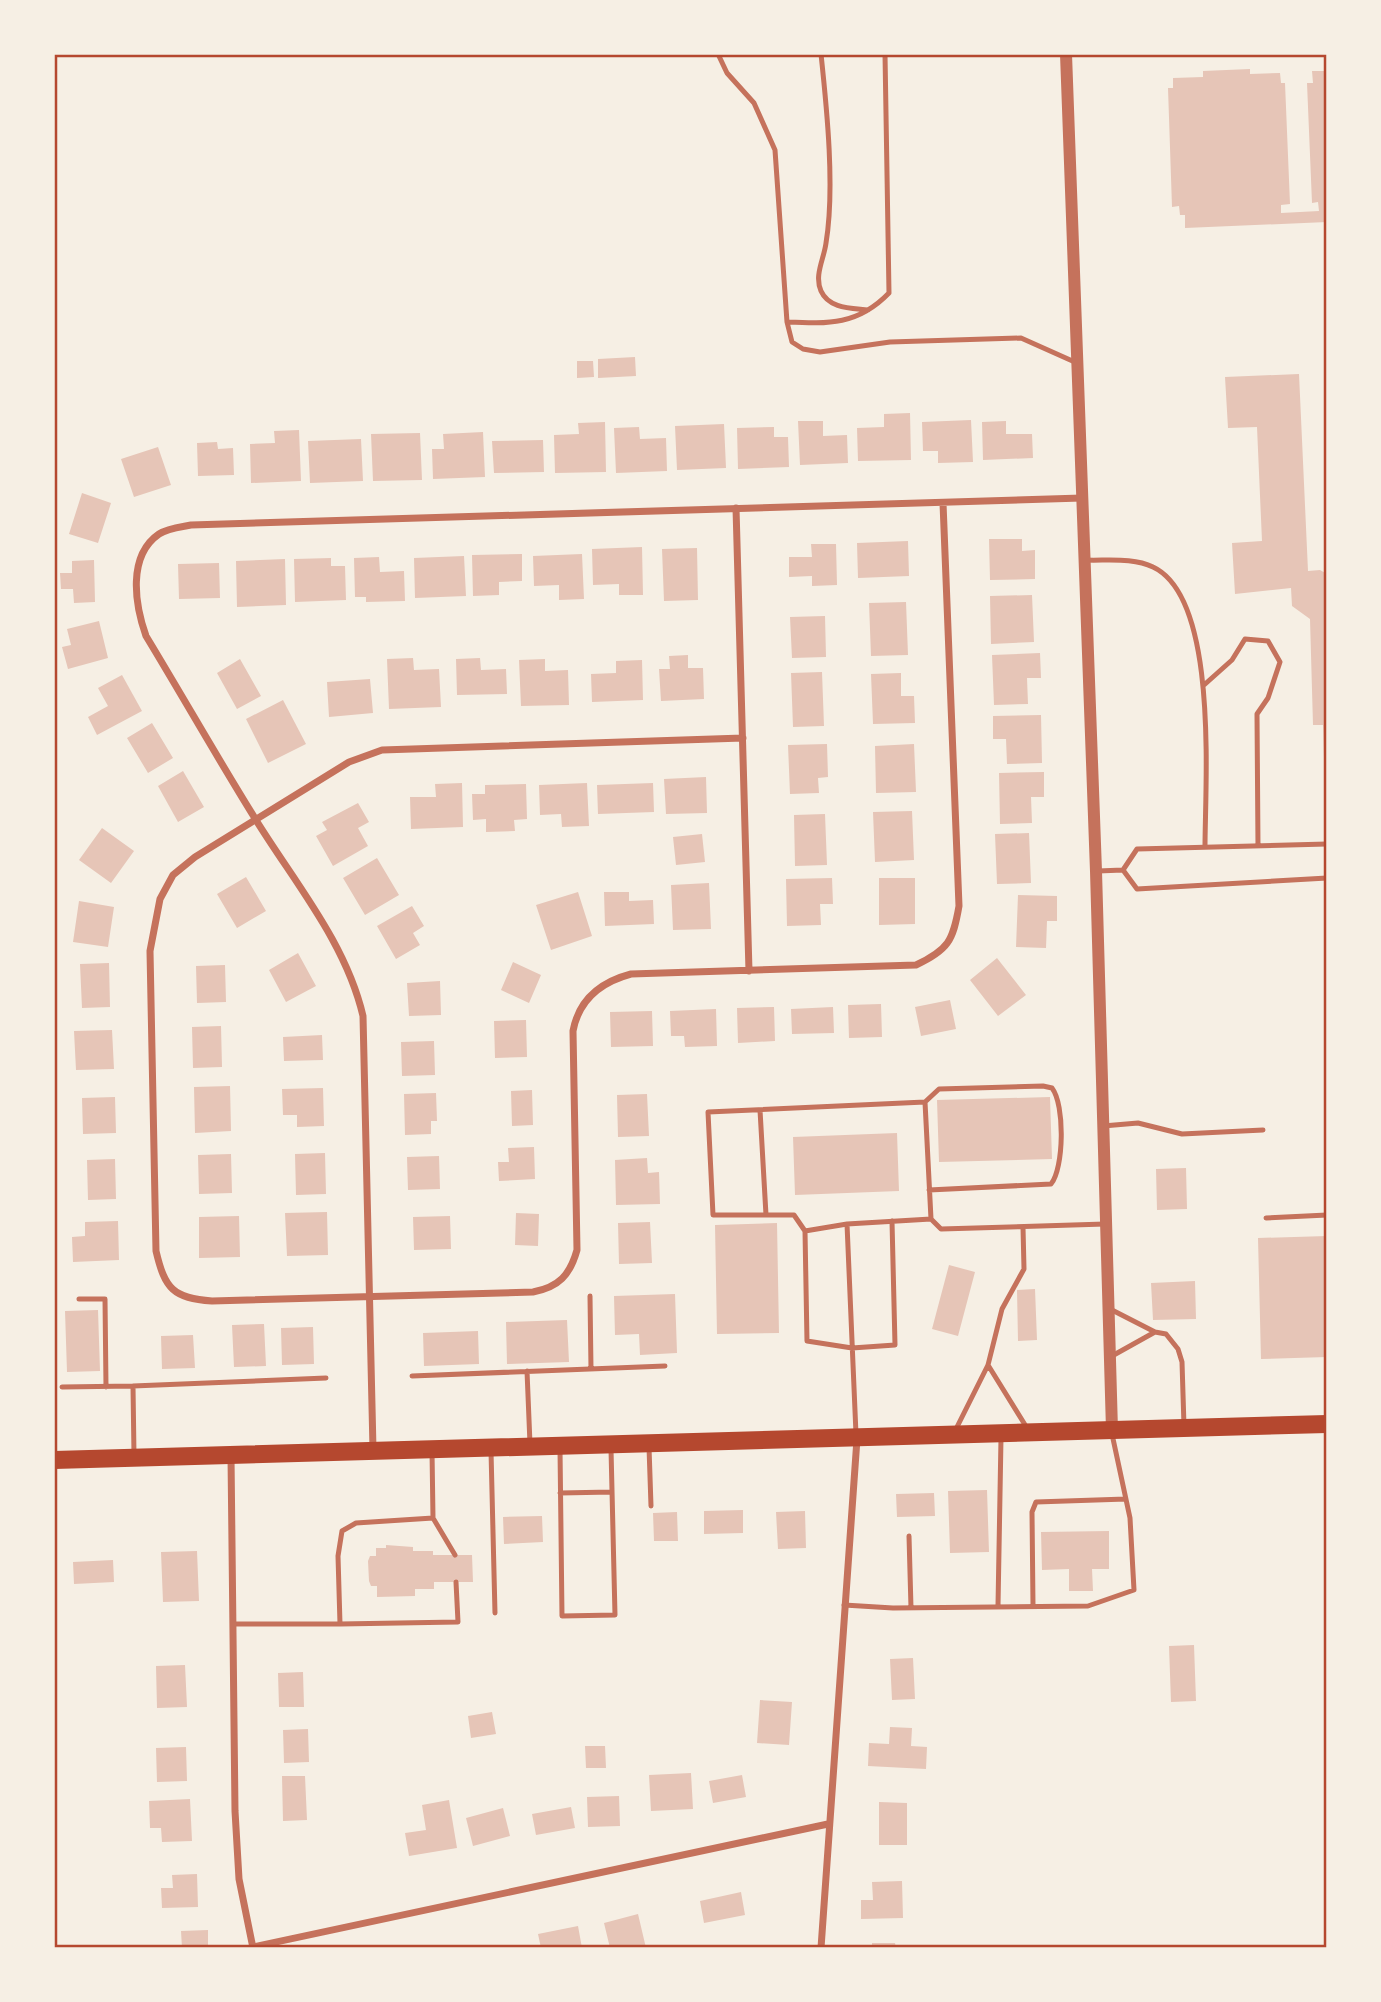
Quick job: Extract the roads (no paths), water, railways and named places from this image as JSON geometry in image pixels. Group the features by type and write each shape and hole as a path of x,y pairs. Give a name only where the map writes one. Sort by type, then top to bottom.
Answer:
{"main road":[{"path":"54,1460 1327,1424"}],"street":[{"path":"1066,54 1096,871 1112,1430"},
{"path":"373,1451 363,1016 355,982 338,947 255,819 146,636 136,592 138,568 146,548 159,534 191,525 1082,498"},
{"path":"743,738 382,750 349,762 195,857 173,875 160,899 153,920 150,951 156,1251 163,1278 173,1291 189,1299 212,1301 533,1292 550,1289 572,1269 577,1250 573,1031 576,1016 589,996 608,980 631,974 916,965 947,946 956,927 959,906 943,503"},
{"path":"736,508 749,971"},
{"path":"821,1948 857,1438"},
{"path":"231,1455 237,1852 239,1880 253,1947 828,1824"}],"lane":[{"path":"718,54 727,73 754,103 775,150 786,322 792,342 803,349 820,352 890,342 1021,338 1077,362"},
{"path":"821,54 829,189 826,244 819,266 821,291 836,306 872,311"},
{"path":"786,322 843,321 872,311 889,293 885,54"},
{"path":"1084,560 1131,561 1152,566 1165,575 1181,597 1194,631 1204,685 1205,847"},
{"path":"1204,685 1232,660 1245,639 1268,641 1280,662 1268,698 1256,714 1258,846"},
{"path":"1123,870 1137,849 1327,844"},
{"path":"1096,871 1123,870"},
{"path":"1123,870 1136,889 1327,878"},
{"path":"892,1221 895,1345 852,1348 807,1340 805,1231 794,1215 713,1215 708,1112 925,1102 939,1089 1043,1086 1052,1088 1058,1095 1060,1166 1051,1184 929,1190"},
{"path":"925,1102 931,1219 941,1229 1106,1224"},
{"path":"760,1110 766,1215"},
{"path":"1103,1126 1138,1122 1182,1134 1263,1130"},
{"path":"1266,1218 1327,1215"},
{"path":"805,1231 847,1224 931,1219"},
{"path":"847,1224 857,1438"},
{"path":"953,1435 988,1365 1002,1309 1024,1269 1023,1227"},
{"path":"590,1296 591,1369"},
{"path":"79,1299 105,1299 106,1387"},
{"path":"1108,1308 1155,1332 1166,1334 1178,1349 1184,1428"},
{"path":"1110,1357 1155,1332"},
{"path":"988,1365 1030,1433"},
{"path":"412,1376 665,1366"},
{"path":"527,1371 530,1447"},
{"path":"62,1387 326,1378"},
{"path":"133,1386 134,1458"},
{"path":"844,1605 911,1608 1088,1606 1134,1590 1126,1499 1112,1430"},
{"path":"998,1606 1001,1434"},
{"path":"560,1446 562,1616 615,1615 611,1444"},
{"path":"648,1444 651,1506"},
{"path":"491,1448 495,1613"},
{"path":"432,1450 433,1518 455,1555"},
{"path":"560,1493 612,1492"},
{"path":"1033,1605 1032,1512 1036,1502 1126,1499"},
{"path":"340,1624 338,1556 342,1531 356,1523 433,1518"},
{"path":"909,1536 911,1608"},
{"path":"233,1624 458,1622 456,1582"}]}
